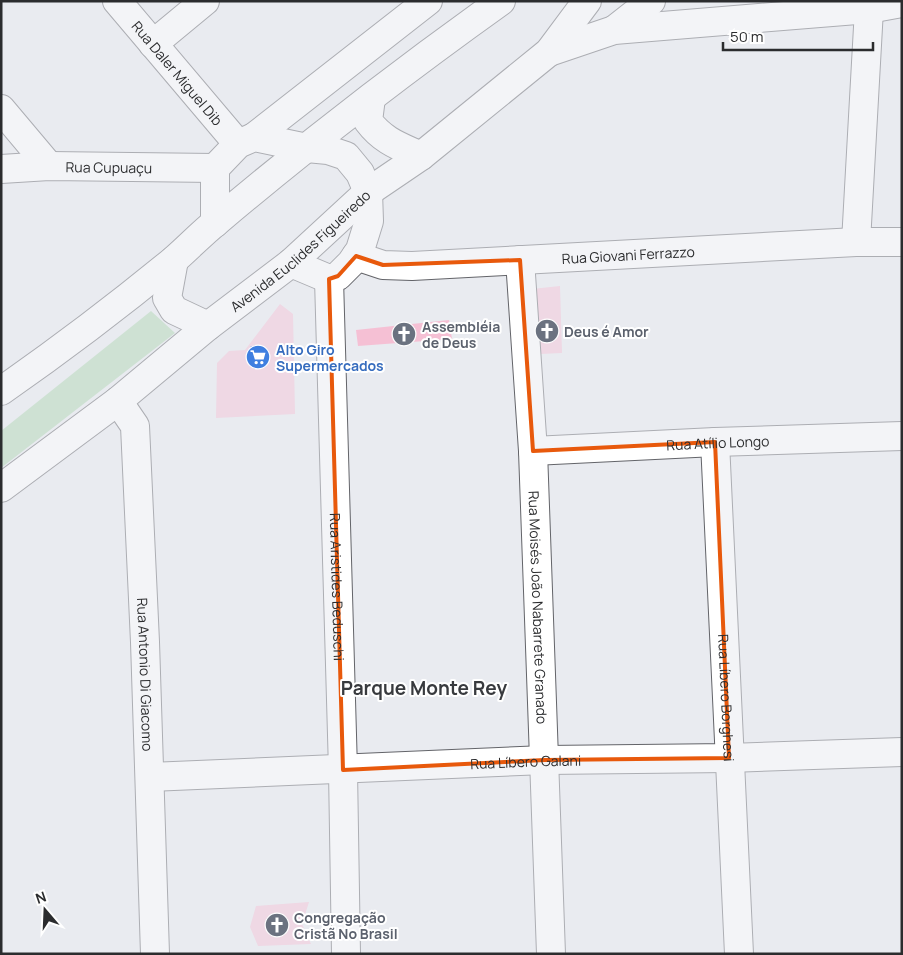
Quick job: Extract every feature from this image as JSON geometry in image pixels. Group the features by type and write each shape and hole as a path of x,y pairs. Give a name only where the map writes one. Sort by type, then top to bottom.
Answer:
{"street":[{"name":"Rua Daler Miguel Dib","path":"117,1 153,44 246,140"},
{"path":"153,44 205,1"},
{"path":"215,223 215,168 246,140 428,1"},
{"path":"1,391 43,362 174,260 215,223 307,148 439,45 500,1"},
{"name":"Avenida Euclides Figueiredo","path":"1,488 118,401 208,326 291,263 368,192 420,156 549,52 587,1"},
{"path":"614,30 651,1"},
{"path":"549,52 614,30 869,9 902,3"},
{"path":"856,242 869,9"},
{"path":"371,98 368,121 377,133 390,142 420,156"},
{"path":"1,110 49,166"},
{"path":"246,140 328,150 346,156 360,173 368,192 369,221 356,256 351,264 338,276 330,279 291,263"},
{"name":"Rua Cupuaçu","path":"1,169 49,166 215,168"},
{"name":"Rua Giovani Ferrazzo","path":"356,256 383,266 412,266 856,242 902,242"},
{"path":"174,260 167,298 174,310 208,326"},
{"name":"Rua Moisés João Nabarrete Granado","path":"520,260 533,451 551,954"},
{"name":"Rua Aristides Beduschi","path":"330,279 346,954"},
{"path":"1,365 43,362"},
{"name":"Rua Antonio Di Giacomo","path":"118,401 135,426 150,777 155,954"},
{"name":"Rua Atílio Longo","path":"533,451 715,442 902,436"},
{"name":"Rua Líbero Borghesi","path":"715,442 739,954"},
{"name":"Rua Líbero Galani","path":"150,777 545,760 730,758 902,752"}],"highlighted area":[{"path":"356,256 383,265 520,260 533,451 715,442 729,758 545,760 343,770 329,279 338,276"}],"green space":[{"path":"151,311 175,333 1,468 1,431"}],"building":[{"name":"Deus é Amor","path":"560,286 562,353 540,354 532,289"},
{"name":"Alto Giro Supermercados","path":"280,304 293,314 295,414 216,418 217,363 229,351 245,350"},
{"name":"Assembléia de Deus","path":"449,320 452,339 358,346 356,330"},
{"name":"Congregação Cristã No Brasil","path":"309,902 302,924 311,944 258,946 250,927 256,906"}],"place":[{"name":"Deus é Amor","path":"547,331"},
{"name":"Assembléia de Deus","path":"404,334"},
{"name":"Alto Giro Supermercados","path":"258,357"},
{"name":"Congregação Cristã No Brasil","path":"277,925"}],"district":[{"name":"Parque Monte Rey","path":"424,688"}]}
